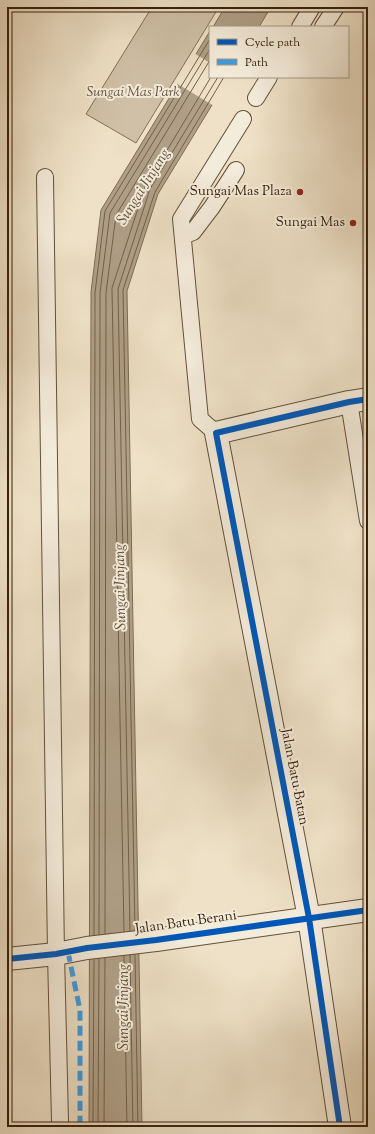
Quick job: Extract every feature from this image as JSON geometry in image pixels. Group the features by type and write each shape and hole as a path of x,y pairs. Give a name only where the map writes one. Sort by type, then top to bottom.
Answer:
{"street":[{"path":"216,433 359,401"},
{"name":"Jalan Batu Batan","path":"216,433 309,918 340,1127"},
{"name":"Jalan Batu Berani","path":"7,959 56,954 87,948 156,940 368,910"}],"lane":[{"path":"301,26 312,7"},
{"path":"324,26 336,7"},
{"path":"256,98 268,78"},
{"path":"216,433 200,419 181,219 243,119"},
{"path":"182,228 188,234 193,232 212,207 236,170"},
{"path":"45,177 56,954 60,1121"},
{"path":"359,401 368,522"}],"green space":[{"name":"Sungai Mas Park","path":"152,7 219,7 136,143 86,114"}],"water":[{"path":"225,7 271,7 260,26 214,26"},
{"name":"Sungai Jinjang","path":"209,33 209,78 228,78 158,194 127,291 142,1127 89,1127 91,292 101,210"}],"pier":[{"path":"194,53 209,62 209,78 230,78 214,106 176,83"}],"marked path":[{"path":"68,952 80,1010 80,1127"}],"cycle path":[{"path":"340,1127 309,918 216,433 349,402 368,399"},
{"path":"7,959 56,954 87,948 156,940 368,910"}],"place":[{"name":"Sungai Mas Plaza","path":"300,192"},
{"name":"Sungai Mas","path":"353,223"}]}
